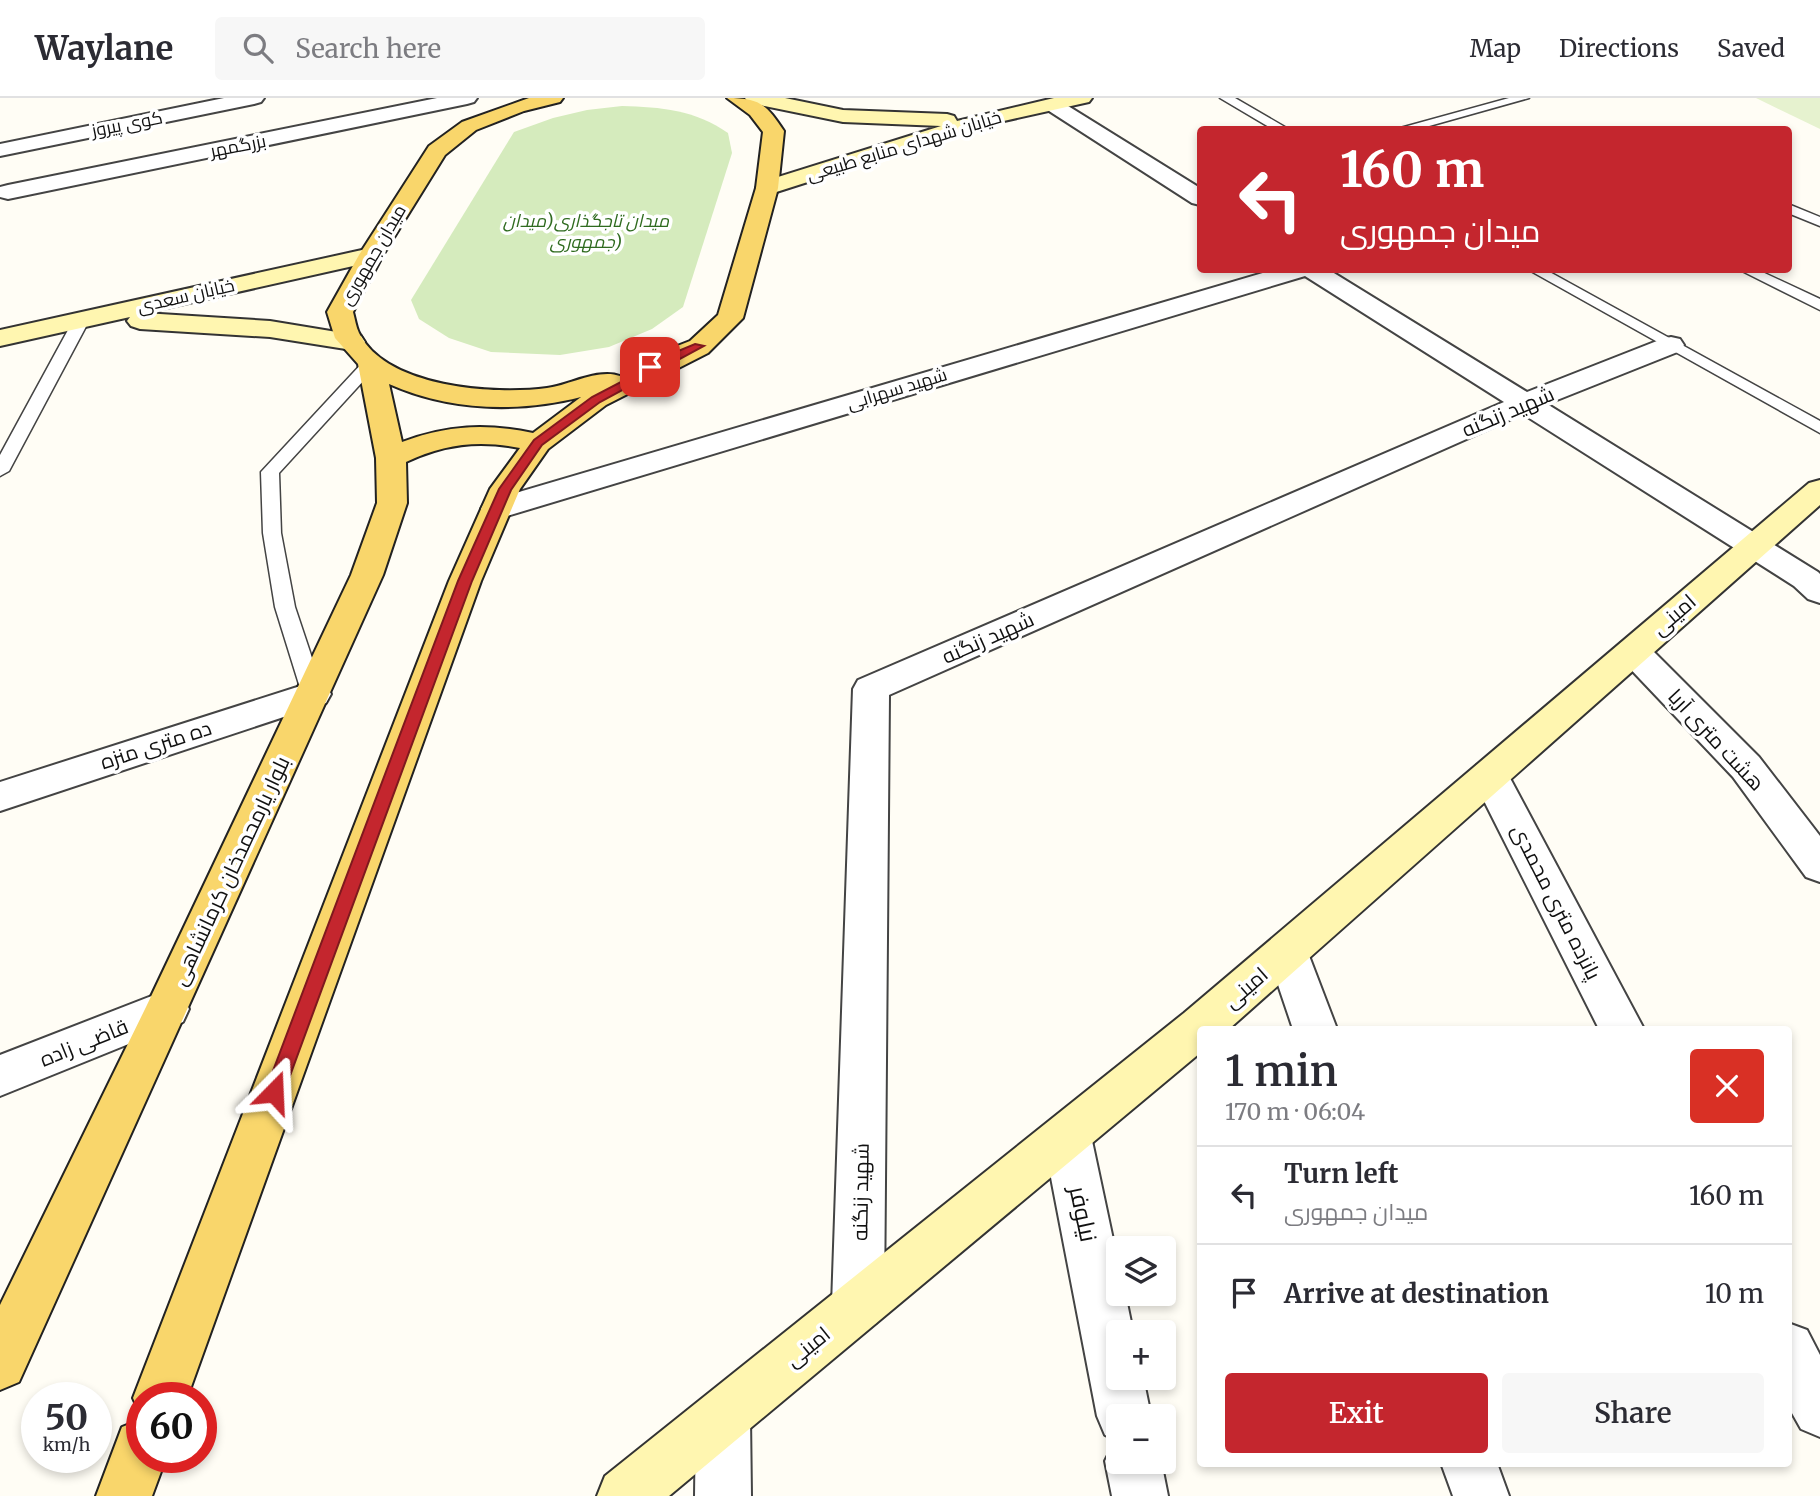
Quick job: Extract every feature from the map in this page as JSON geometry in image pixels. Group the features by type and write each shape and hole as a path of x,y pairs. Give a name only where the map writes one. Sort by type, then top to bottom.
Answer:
{"main road":[{"name":"میدان جمهوری","path":"362,353 347,336 340,312 371,254 437,150 469,126 517,107 553,98"},
{"path":"166,1382 465,581 505,489 538,443 596,399 699,346 730,317 767,188 774,131 757,111 737,98"},
{"path":"755,98 843,116 981,120"},
{"name":"خیابان شهدای منابع طبیعی","path":"767,188 981,120 1082,98"},
{"name":"خیابان سعدی","path":"0,338 371,254"},
{"path":"82,319 206,323 270,329 362,353 409,384 470,398 545,397 626,377 699,346"},
{"name":"بلوار یارمحمدخان کرمانشاهی","path":"0,1363 368,575 392,503 391,458 362,353"},
{"path":"391,458 441,437 464,434 496,435 538,443"},
{"name":"امینی","path":"1201,1026 1820,489"},
{"name":"امینی","path":"625,1496 1197,1029"},
{"path":"124,1496 132,1473"}],"street":[{"name":"کوی پیروز","path":"0,150 254,98"},
{"name":"بزرگمهر","path":"4,199 467,98"},
{"path":"116,103 147,120"},
{"path":"1053,105 1197,196"},
{"path":"384,116 426,118 469,126"},
{"path":"4,199 40,141"},
{"name":"شهید سهرابی","path":"496,509 1288,273"},
{"path":"1318,273 1806,579 1820,592"},
{"name":"شهید زنگنه","path":"858,1305 872,689 1525,403 1671,345"},
{"name":"هشت متری آریا","path":"1633,651 1746,767 1820,866"},
{"name":"ده متری منزه","path":"0,797 313,694"},
{"name":"پانزده متری محمدی","path":"1490,775 1620,1026"},
{"path":"1288,952 1314,1026"},
{"name":"قاضی زاده","path":"0,1076 167,1009"},
{"name":"نیلوفر","path":"1067,1136 1122,1404"},
{"path":"1792,1357 1820,1410"},
{"path":"723,1417 723,1496"},
{"path":"1470,1467 1481,1496"},
{"path":"1136,1474 1140,1496"}],"lane":[{"path":"1226,98 1277,126"},
{"path":"1414,126 1523,98"},
{"path":"1792,210 1820,222"},
{"path":"1541,273 1820,428"},
{"path":"1753,273 1820,305"},
{"path":"0,471 82,319"},
{"path":"313,694 285,607 272,533 270,472 362,353"}],"green space":[{"path":"1756,98 1820,98 1820,129"},
{"name":"میدان تاجگذاری(میدان جمهوری)","path":"622,106 677,111 703,119 728,133 732,153 683,307 652,329 609,347 560,355 491,352 449,338 419,319 411,300 514,132 553,118"}],"route":[{"path":"274,1092 465,581 505,489 538,443 596,399 699,346 650,367"}]}
